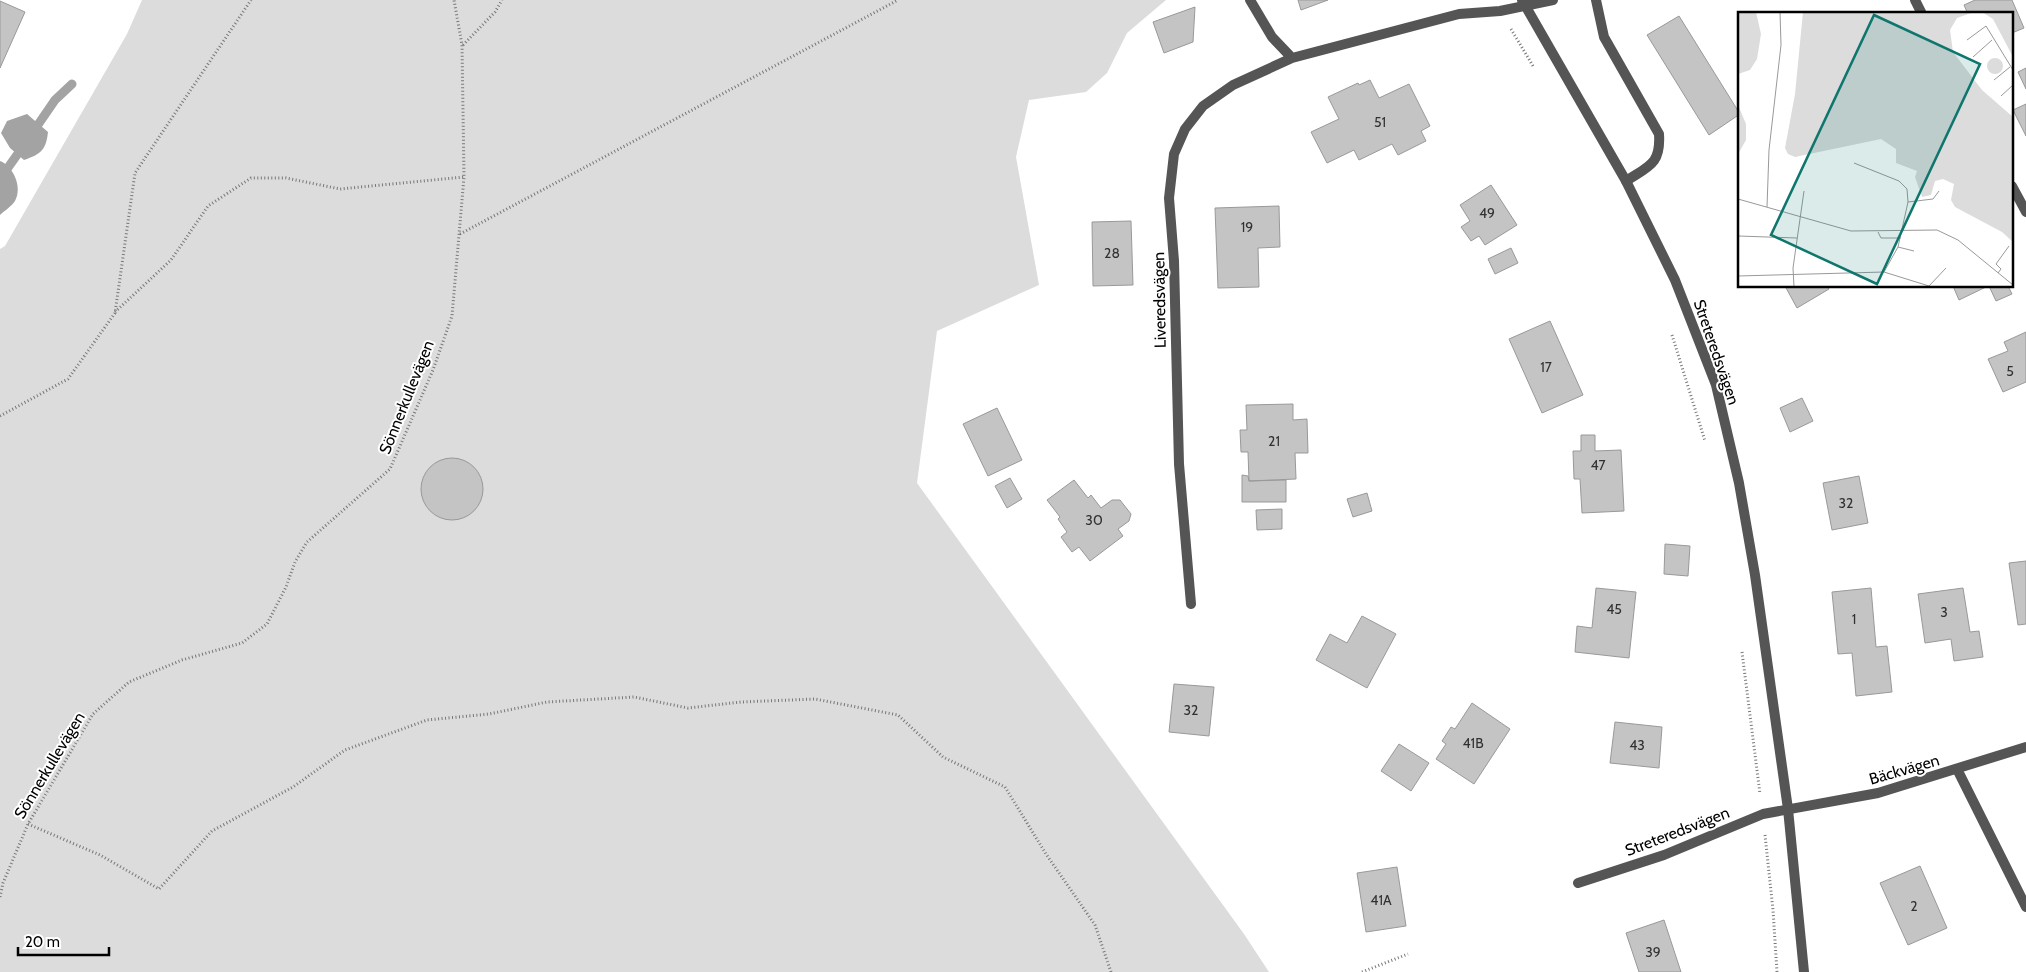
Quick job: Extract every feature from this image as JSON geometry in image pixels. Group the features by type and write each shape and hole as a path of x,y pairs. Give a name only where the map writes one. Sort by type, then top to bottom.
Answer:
{"street":[{"path":"1250,0 1272,37 1292,58"},
{"name":"Liveredsvägen","path":"1191,604 1179,464 1174,261 1169,198 1174,154 1184,129 1203,106 1234,84 1292,58 1459,14 1500,11 1524,3 1553,0"},
{"path":"1596,0 1604,37 1659,134 1660,151 1655,161 1626,181"},
{"path":"1915,0 1921,12"},
{"name":"Streteredsvägen","path":"1524,3 1626,181 1675,280 1716,385 1739,483 1755,575 1788,809 1804,972"},
{"path":"2014,190 2026,212"},
{"name":"Bäckvägen","path":"1788,809 1878,793 2026,747"},
{"path":"1957,769 2026,907"},
{"name":"Streteredsvägen","path":"1578,883 1664,855 1763,814 1788,809"}],"path":[{"path":"115,313 136,173 251,0"},
{"name":"Sönnerkullevägen","path":"0,897 28,824 93,714 129,682 182,660 242,643 267,624 286,587 295,562 308,542 390,469 433,370 452,316 464,177 462,46 454,0"},
{"path":"462,46 495,12 502,0"},
{"path":"460,234 898,0"},
{"path":"1500,11 1536,70"},
{"path":"0,416 68,379 115,313 170,260 208,206 251,178 286,178 340,188 464,177"},
{"path":"1671,332 1708,450"},
{"path":"1742,648 1763,814 1777,972"},
{"path":"28,824 100,855 159,889 212,831 293,786 345,750 427,720 489,714 547,702 634,697 688,708 742,702 815,699 898,715 943,757 1005,788 1046,854 1095,925 1111,972"},
{"path":"1362,972 1408,954"}],"shaded area":[{"path":"142,0 1166,0 1127,33 1107,73 1086,92 1029,100 1016,157 1039,285 937,331 917,483 1244,934 1269,972 0,972 0,249 5,246 127,34"},
{"path":"27,114 48,132 46,143 42,150 35,156 24,160 10,148 1,133 7,121"},
{"path":"0,161 13,172 18,190 15,201 0,215"}],"building":[{"path":"1298,0 1328,0 1301,10"},
{"path":"1975,0 2012,0 2024,28 2014,32 2014,12 1967,12 1964,5"},
{"path":"0,1 25,12 0,68"},
{"path":"1195,7 1193,42 1164,53 1153,22"},
{"path":"1679,16 1738,111 1738,115 1709,135 1647,35"},
{"path":"2026,68 2026,89 2018,72"},
{"path":"1370,80 1379,98 1409,84 1430,126 1421,131 1426,141 1398,155 1392,144 1359,160 1354,150 1327,163 1311,132 1339,119 1328,97 1358,83 1359,85"},
{"path":"2026,104 2026,136 2014,112 2014,110"},
{"path":"1491,185 1517,225 1485,245 1479,236 1471,241 1461,227 1470,221 1460,205"},
{"path":"1279,206 1280,247 1258,248 1259,287 1218,288 1215,208"},
{"path":"1131,221 1133,285 1093,286 1092,222"},
{"path":"1511,248 1518,263 1495,274 1488,259"},
{"path":"1786,288 1829,289 1797,308"},
{"path":"1954,288 1984,288 1959,300"},
{"path":"1990,288 2009,288 2012,294 1996,301"},
{"path":"1550,321 1583,395 1542,413 1509,339"},
{"path":"2026,332 2026,382 2003,392 1988,359 2008,351 2004,342"},
{"path":"1802,398 1813,421 1790,432 1780,408"},
{"path":"1293,404 1293,420 1307,419 1308,453 1295,453 1296,479 1249,481 1248,452 1241,452 1240,430 1247,430 1246,405"},
{"path":"997,408 1022,460 988,476 963,424"},
{"path":"1581,435 1595,435 1595,451 1621,450 1624,511 1582,513 1580,479 1574,479 1573,451 1581,451"},
{"path":"446,458 458,458 474,467 481,477 483,489 481,501 474,511 458,520 446,520 435,515 426,506 421,495 421,483 426,472 435,463"},
{"path":"1242,475 1248,476 1249,481 1286,480 1286,502 1242,502"},
{"path":"1859,476 1868,523 1832,530 1823,483"},
{"path":"1010,478 1022,499 1007,508 995,486"},
{"path":"1074,480 1088,498 1091,495 1101,508 1112,500 1120,500 1131,514 1129,521 1118,529 1123,536 1090,561 1079,547 1072,552 1061,537 1067,532 1058,519 1060,517 1047,500"},
{"path":"1367,493 1372,511 1353,517 1347,499"},
{"path":"1282,509 1282,529 1257,530 1256,510"},
{"path":"1665,544 1690,546 1688,576 1664,574"},
{"path":"2026,561 2026,624 2018,625 2009,563"},
{"path":"1596,588 1636,592 1629,658 1575,652 1577,626 1592,628"},
{"path":"1871,588 1876,647 1887,646 1892,692 1856,696 1852,653 1838,654 1832,592"},
{"path":"1963,588 1970,632 1979,631 1983,657 1954,661 1951,639 1925,643 1918,594"},
{"path":"1362,616 1396,634 1367,688 1316,660 1330,634 1347,643"},
{"path":"1174,684 1214,687 1209,736 1169,732"},
{"path":"1472,703 1510,729 1474,784 1436,759 1446,744 1442,741 1451,727 1455,729"},
{"path":"1615,722 1662,727 1659,768 1610,763"},
{"path":"1399,744 1429,763 1411,791 1381,771"},
{"path":"1920,866 1947,928 1908,945 1880,883"},
{"path":"1397,867 1406,926 1366,932 1357,873"},
{"path":"1664,920 1681,972 1639,972 1626,933"}],"waterway":[{"path":"33,132 55,100 72,84"},
{"path":"0,179 24,145"}]}
